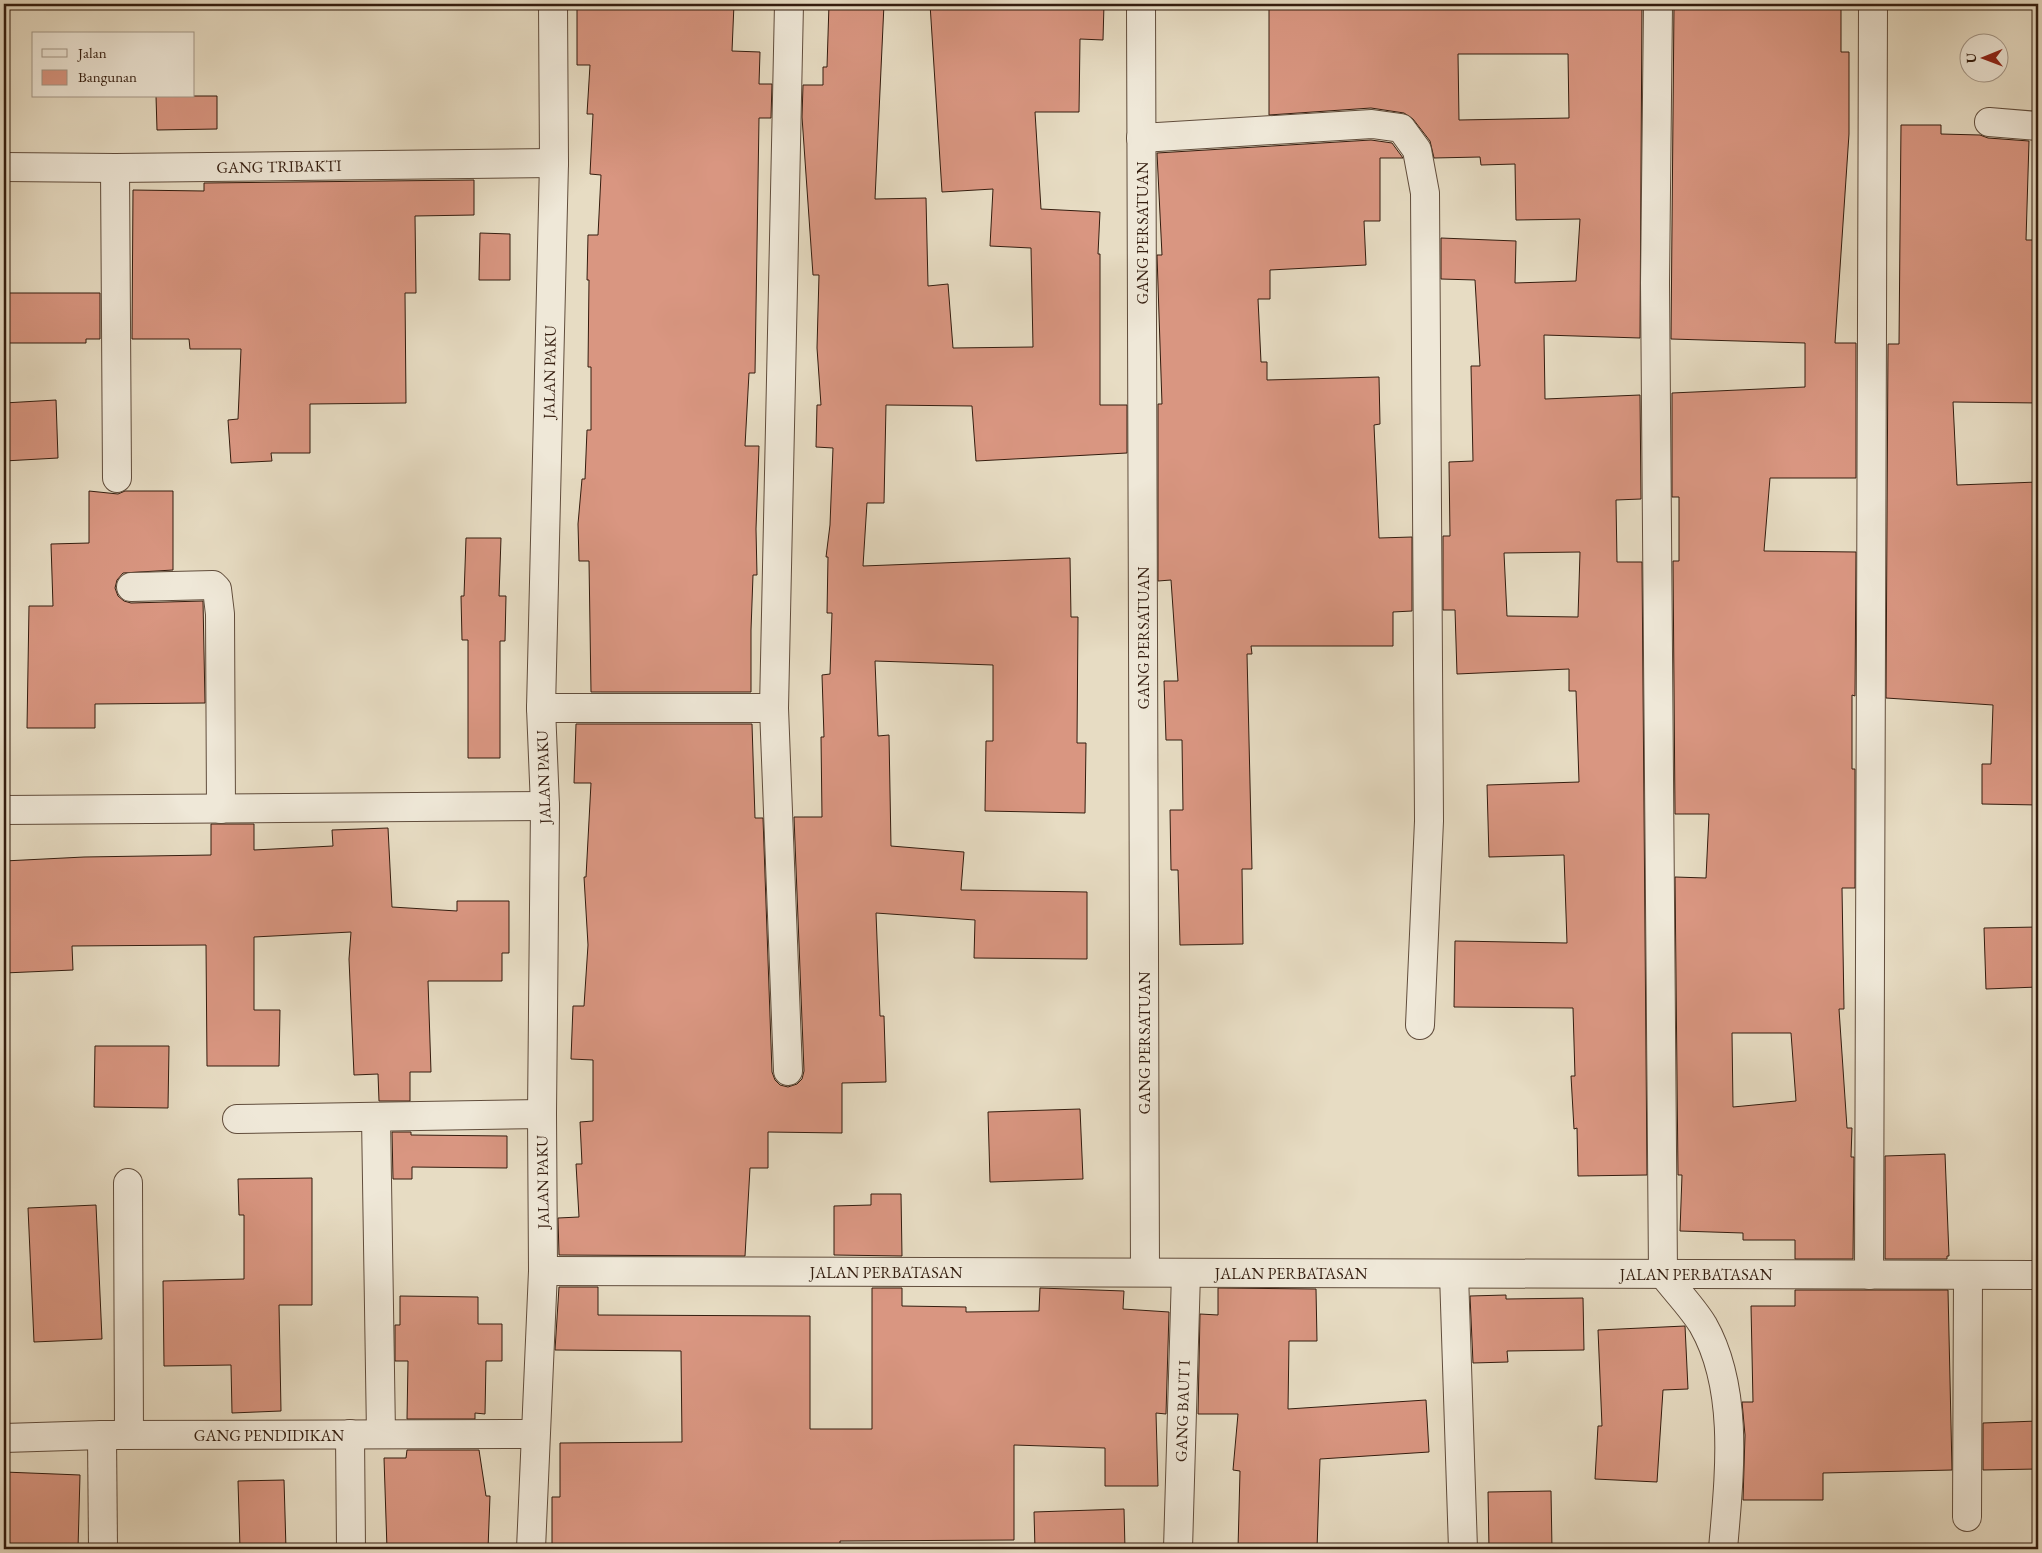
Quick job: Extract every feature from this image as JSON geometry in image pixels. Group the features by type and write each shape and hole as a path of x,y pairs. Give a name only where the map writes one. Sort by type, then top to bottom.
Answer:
{"street":[{"name":"JALAN PAKU","path":"531,1549 543,1271 542,1114 545,806 541,708 554,164 553,4"},
{"path":"788,1071 774,708 789,4"},
{"name":"GANG PERSATUAN","path":"1141,4 1145,1272"},
{"path":"1658,4 1655,283 1663,1274 1702,1325 1718,1358 1725,1389 1730,1465 1724,1549"},
{"path":"1869,1275 1873,4"},
{"path":"1988,122 2038,126"},
{"path":"1142,138 1372,124 1401,128 1417,150 1425,193 1429,811 1420,1025"},
{"name":"GANG TRIBAKTI","path":"4,166 115,168 554,164"},
{"path":"115,168 117,478"},
{"path":"131,587 213,585 217,589 220,614 220,808"},
{"path":"541,708 774,708"},
{"path":"4,810 545,806"},
{"path":"237,1120 542,1114"},
{"path":"376,1117 381,1434"},
{"path":"103,1549 116,1435 128,1184"},
{"name":"JALAN PERBATASAN","path":"543,1271 2038,1275"},
{"name":"GANG BAUT I","path":"1178,1549 1186,1273"},
{"path":"1454,1274 1463,1549"},
{"path":"1967,1517 1968,1275"},
{"path":"350,1434 351,1549"},
{"name":"GANG PENDIDIKAN","path":"4,1438 116,1435 535,1434"}],"building":[{"path":"577,4 734,4 732,51 760,52 759,84 772,84 771,118 759,118 755,373 749,373 745,446 759,446 756,529 757,575 753,575 751,692 591,692 589,561 579,561 578,524 582,479 585,479 587,430 591,430 591,367 588,367 588,235 598,235 601,175 590,174 593,114 587,114 590,65 577,65"},
{"path":"829,4 884,4 875,199 926,198 928,286 948,284 953,348 1033,347 1031,248 990,246 993,189 942,192 930,4 1104,4 1103,40 1080,39 1079,112 1035,112 1041,209 1100,212 1098,254 1100,254 1100,405 1127,405 1127,453 976,461 972,406 886,405 884,503 867,503 863,566 1070,558 1071,617 1078,617 1077,743 1086,743 1085,813 985,811 986,741 993,741 993,665 875,661 878,736 889,735 891,846 964,852 961,890 1087,892 1087,959 974,958 975,920 876,913 880,1016 884,1016 886,1082 842,1083 842,1133 768,1132 768,1168 750,1168 745,1256 559,1255 558,1218 579,1217 576,1164 582,1164 580,1122 593,1121 593,1060 571,1059 573,1006 584,1006 588,945 584,877 586,877 591,783 574,783 576,724 752,724 755,818 763,818 772,1072 775,1080 780,1085 788,1087 797,1084 802,1079 804,1071 794,817 822,817 821,737 824,737 822,675 830,674 832,613 827,613 828,557 826,557 830,525 833,448 816,447 817,405 821,405 817,348 819,275 813,275 802,117 803,85 823,85 823,67 827,67"},
{"path":"1269,4 1642,4 1640,338 1544,335 1545,399 1640,395 1641,499 1616,500 1617,562 1642,562 1647,1175 1578,1176 1577,1128 1574,1129 1571,1076 1575,1076 1573,1008 1454,1007 1455,941 1567,943 1564,855 1489,857 1487,785 1579,782 1576,691 1569,691 1569,669 1457,674 1455,610 1443,610 1443,536 1450,536 1449,462 1473,461 1471,366 1480,366 1475,280 1441,279 1441,238 1516,241 1515,283 1576,281 1580,219 1516,220 1515,164 1481,165 1480,157 1434,158 1430,141 1413,119 1404,113 1371,108 1269,115","holes":["1458,54 1568,54 1569,118 1459,120","1580,552 1578,617 1507,616 1504,553"]},
{"path":"1674,4 1760,4 1760,7 1841,9 1841,52 1849,52 1849,134 1835,343 1856,343 1856,478 1770,478 1764,551 1856,552 1855,696 1852,695 1852,769 1855,769 1855,888 1842,888 1844,1009 1839,1009 1847,1128 1852,1128 1851,1157 1854,1157 1853,1259 1795,1259 1795,1240 1743,1240 1743,1233 1680,1231 1682,1175 1678,1175 1675,877 1706,878 1709,814 1675,814 1673,561 1679,561 1679,497 1672,497 1672,393 1805,387 1805,343 1671,339","holes":["1732,1033 1791,1033 1796,1101 1733,1107"]},
{"path":"217,96 217,129 157,130 156,98"},
{"path":"1901,125 1941,125 1941,134 1980,135 1988,138 2029,141 2026,240 2038,240 2038,403 1953,402 1957,485 2038,482 2038,805 1982,804 1982,764 1991,764 1993,705 1886,698 1888,344 1899,344"},
{"path":"1371,140 1392,143 1403,158 1380,158 1380,221 1364,221 1366,265 1270,270 1270,299 1258,299 1261,362 1267,362 1267,380 1379,377 1380,424 1374,425 1379,538 1412,537 1412,611 1393,612 1393,646 1251,646 1252,654 1247,654 1252,869 1242,869 1243,944 1180,945 1178,870 1171,870 1170,810 1183,810 1182,740 1166,740 1164,681 1178,681 1171,580 1158,581 1158,404 1162,404 1157,255 1162,255 1157,153"},
{"path":"474,180 474,215 415,216 416,293 405,293 406,403 310,404 310,453 271,453 272,461 231,463 228,420 238,419 241,349 190,349 189,339 132,339 133,190 204,191 204,183"},
{"path":"480,233 510,234 510,280 479,280"},
{"path":"4,293 100,293 100,339 86,339 86,343 4,343"},
{"path":"56,400 58,458 4,461 4,403"},
{"path":"89,491 118,494 125,491 173,491 173,570 123,573 117,580 115,588 118,596 124,601 131,603 203,601 205,703 95,704 95,728 27,728 29,606 53,606 51,544 89,543"},
{"path":"466,538 501,538 499,596 506,596 505,641 500,641 500,758 468,758 468,640 462,640 461,596 464,596"},
{"path":"211,824 254,824 254,850 333,846 332,830 388,828 392,907 457,911 457,901 509,901 509,953 502,953 502,981 428,981 431,1072 410,1072 410,1101 379,1101 378,1074 354,1075 349,959 351,932 254,937 254,1010 280,1010 279,1066 207,1066 206,945 72,946 73,970 4,973 4,861 84,857 211,855"},
{"path":"2038,927 2038,987 1986,989 1984,928"},
{"path":"95,1046 169,1046 168,1108 94,1107"},
{"path":"1080,1109 1083,1179 990,1182 988,1112"},
{"path":"392,1132 411,1132 411,1135 507,1136 507,1168 412,1167 412,1179 393,1179"},
{"path":"1945,1154 1949,1256 1947,1256 1947,1259 1885,1259 1885,1156"},
{"path":"312,1178 312,1305 279,1305 281,1411 232,1413 231,1365 164,1366 163,1281 244,1279 244,1215 239,1215 238,1179"},
{"path":"871,1194 901,1194 902,1256 834,1255 834,1206 871,1205"},
{"path":"96,1205 102,1339 34,1342 28,1208"},
{"path":"559,1287 598,1287 598,1315 810,1316 810,1429 872,1429 872,1288 902,1288 902,1306 966,1307 966,1312 1039,1311 1040,1288 1124,1291 1123,1309 1169,1312 1166,1414 1156,1413 1158,1486 1105,1486 1105,1448 1014,1445 1014,1540 840,1541 840,1544 700,1544 700,1547 658,1549 552,1549 552,1497 560,1497 560,1443 682,1442 681,1351 555,1350"},
{"path":"1218,1288 1316,1289 1317,1341 1289,1341 1288,1409 1426,1400 1429,1452 1320,1459 1317,1549 1238,1549 1240,1471 1233,1470 1238,1414 1198,1414 1200,1314 1218,1315"},
{"path":"1795,1290 1948,1290 1952,1470 1823,1473 1823,1500 1743,1500 1745,1435 1742,1402 1753,1402 1751,1306 1795,1306"},
{"path":"1506,1295 1506,1299 1583,1298 1584,1350 1507,1351 1508,1362 1473,1363 1470,1296"},
{"path":"400,1296 478,1297 478,1324 502,1324 502,1361 486,1361 485,1414 475,1413 475,1419 407,1419 408,1361 395,1361 395,1325 400,1325"},
{"path":"1685,1326 1688,1389 1663,1390 1657,1482 1595,1479 1598,1426 1602,1426 1598,1330"},
{"path":"2038,1421 2038,1469 1983,1470 1983,1423"},
{"path":"407,1450 479,1450 486,1496 490,1496 488,1549 387,1549 384,1458 406,1458"},
{"path":"4,1472 80,1475 78,1549 4,1549"},
{"path":"284,1480 286,1549 240,1549 238,1481"},
{"path":"1551,1491 1552,1549 1489,1549 1488,1492"},
{"path":"1124,1509 1125,1549 1035,1549 1034,1512"}]}
